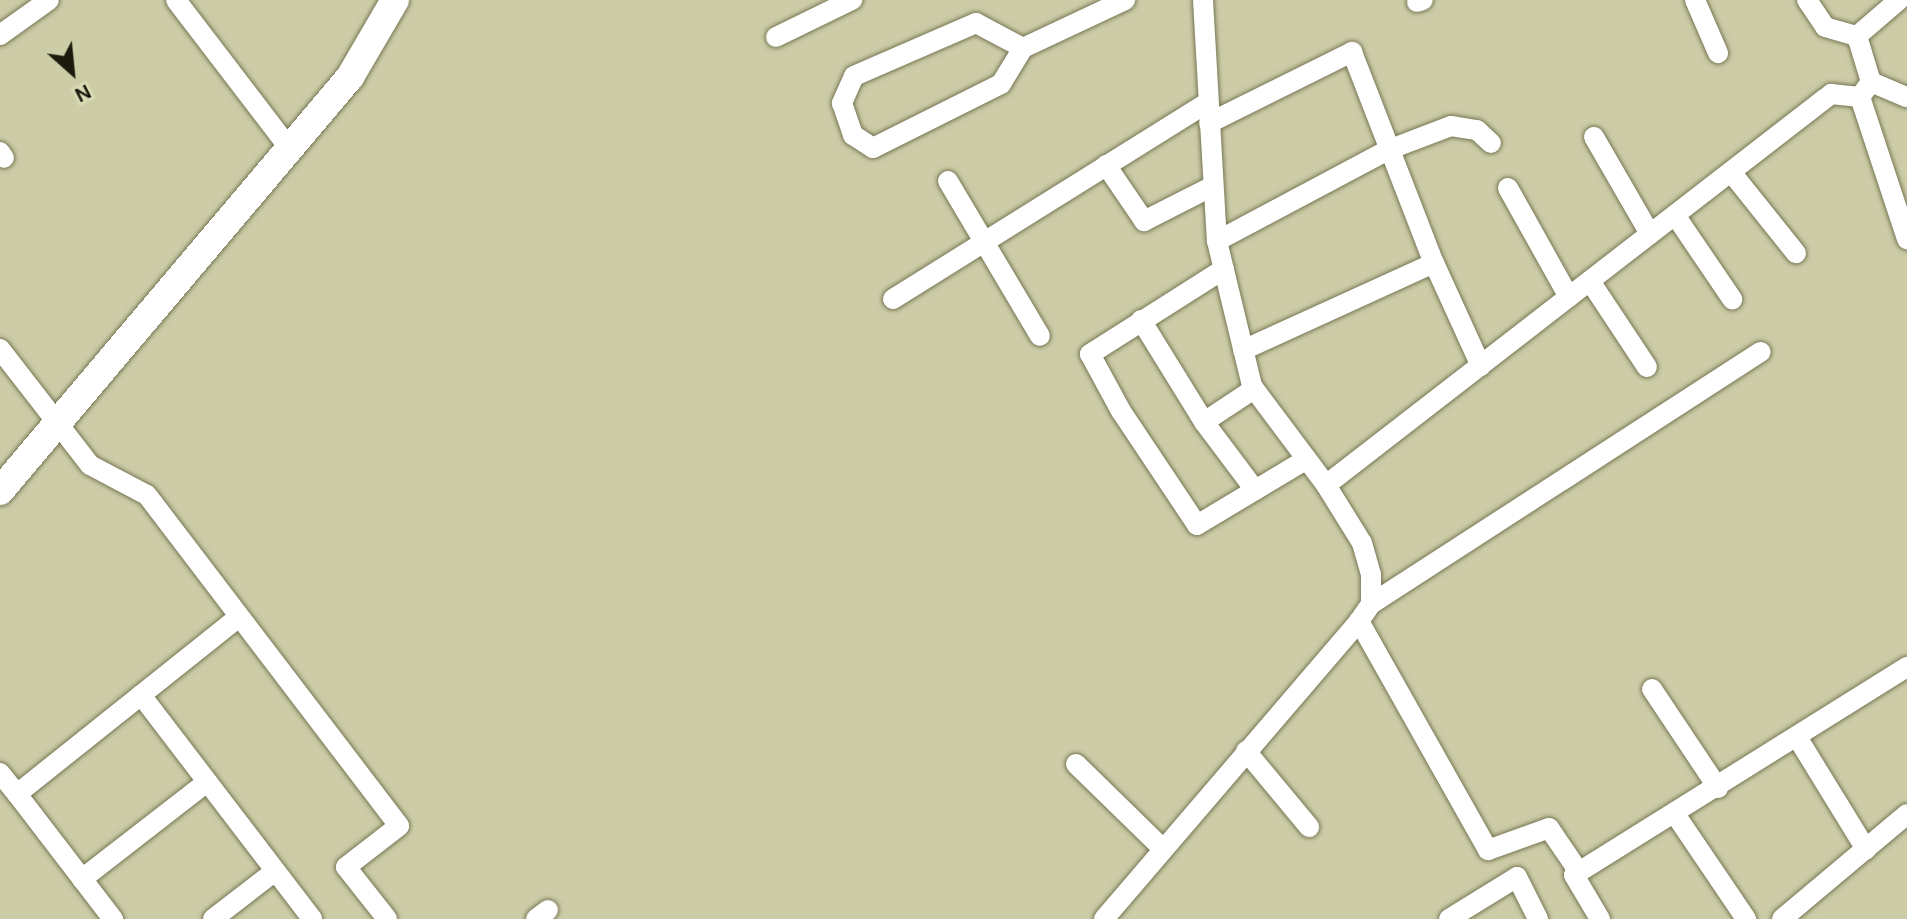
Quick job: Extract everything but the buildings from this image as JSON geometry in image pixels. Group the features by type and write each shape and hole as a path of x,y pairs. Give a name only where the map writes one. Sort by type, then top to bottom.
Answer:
{"main road":[{"path":"0,491 350,77 395,0"}],"street":[{"path":"0,35 26,7 49,0"},
{"path":"176,0 289,148"},
{"path":"776,37 852,0"},
{"path":"1023,48 976,23 854,76 842,103 853,135 873,148 1001,84 1023,48 1125,0"},
{"path":"1203,0 1217,241 1243,350 1254,389 1326,485 1362,543 1371,604"},
{"path":"1695,0 1718,53"},
{"path":"1807,0 1825,27 1857,36"},
{"path":"1857,36 1899,0"},
{"path":"1857,36 1866,90 1907,239"},
{"path":"893,299 1106,165 1208,113 1352,52 1434,263 1481,366"},
{"path":"1326,485 1831,94 1866,90 1907,97"},
{"path":"1217,241 1388,150 1451,126 1477,130 1491,143"},
{"path":"1594,137 1650,234"},
{"path":"1106,165 1144,221 1213,186"},
{"path":"1731,172 1796,253"},
{"path":"948,181 1040,336"},
{"path":"1508,188 1569,297"},
{"path":"1675,215 1732,299"},
{"path":"1243,350 1434,263"},
{"path":"1224,269 1090,354 1121,411 1197,525 1307,459"},
{"path":"1590,281 1647,367"},
{"path":"1141,320 1204,422 1255,490"},
{"path":"0,349 59,420 90,465 147,495 399,826 346,867 387,919"},
{"path":"1104,919 1371,604 1761,352"},
{"path":"1204,422 1254,389"},
{"path":"17,794 239,617"},
{"path":"1359,621 1488,850 1549,828 1579,872"},
{"path":"1600,919 1574,875 1718,788 1907,667"},
{"path":"1652,689 1718,788"},
{"path":"141,695 312,919"},
{"path":"1797,737 1866,849"},
{"path":"1246,751 1309,827"},
{"path":"1076,764 1162,848"},
{"path":"0,773 113,919"},
{"path":"82,879 207,782"},
{"path":"1675,814 1746,919"},
{"path":"1782,919 1907,814"},
{"path":"213,919 275,871"},
{"path":"1449,919 1517,877 1538,919"}]}
